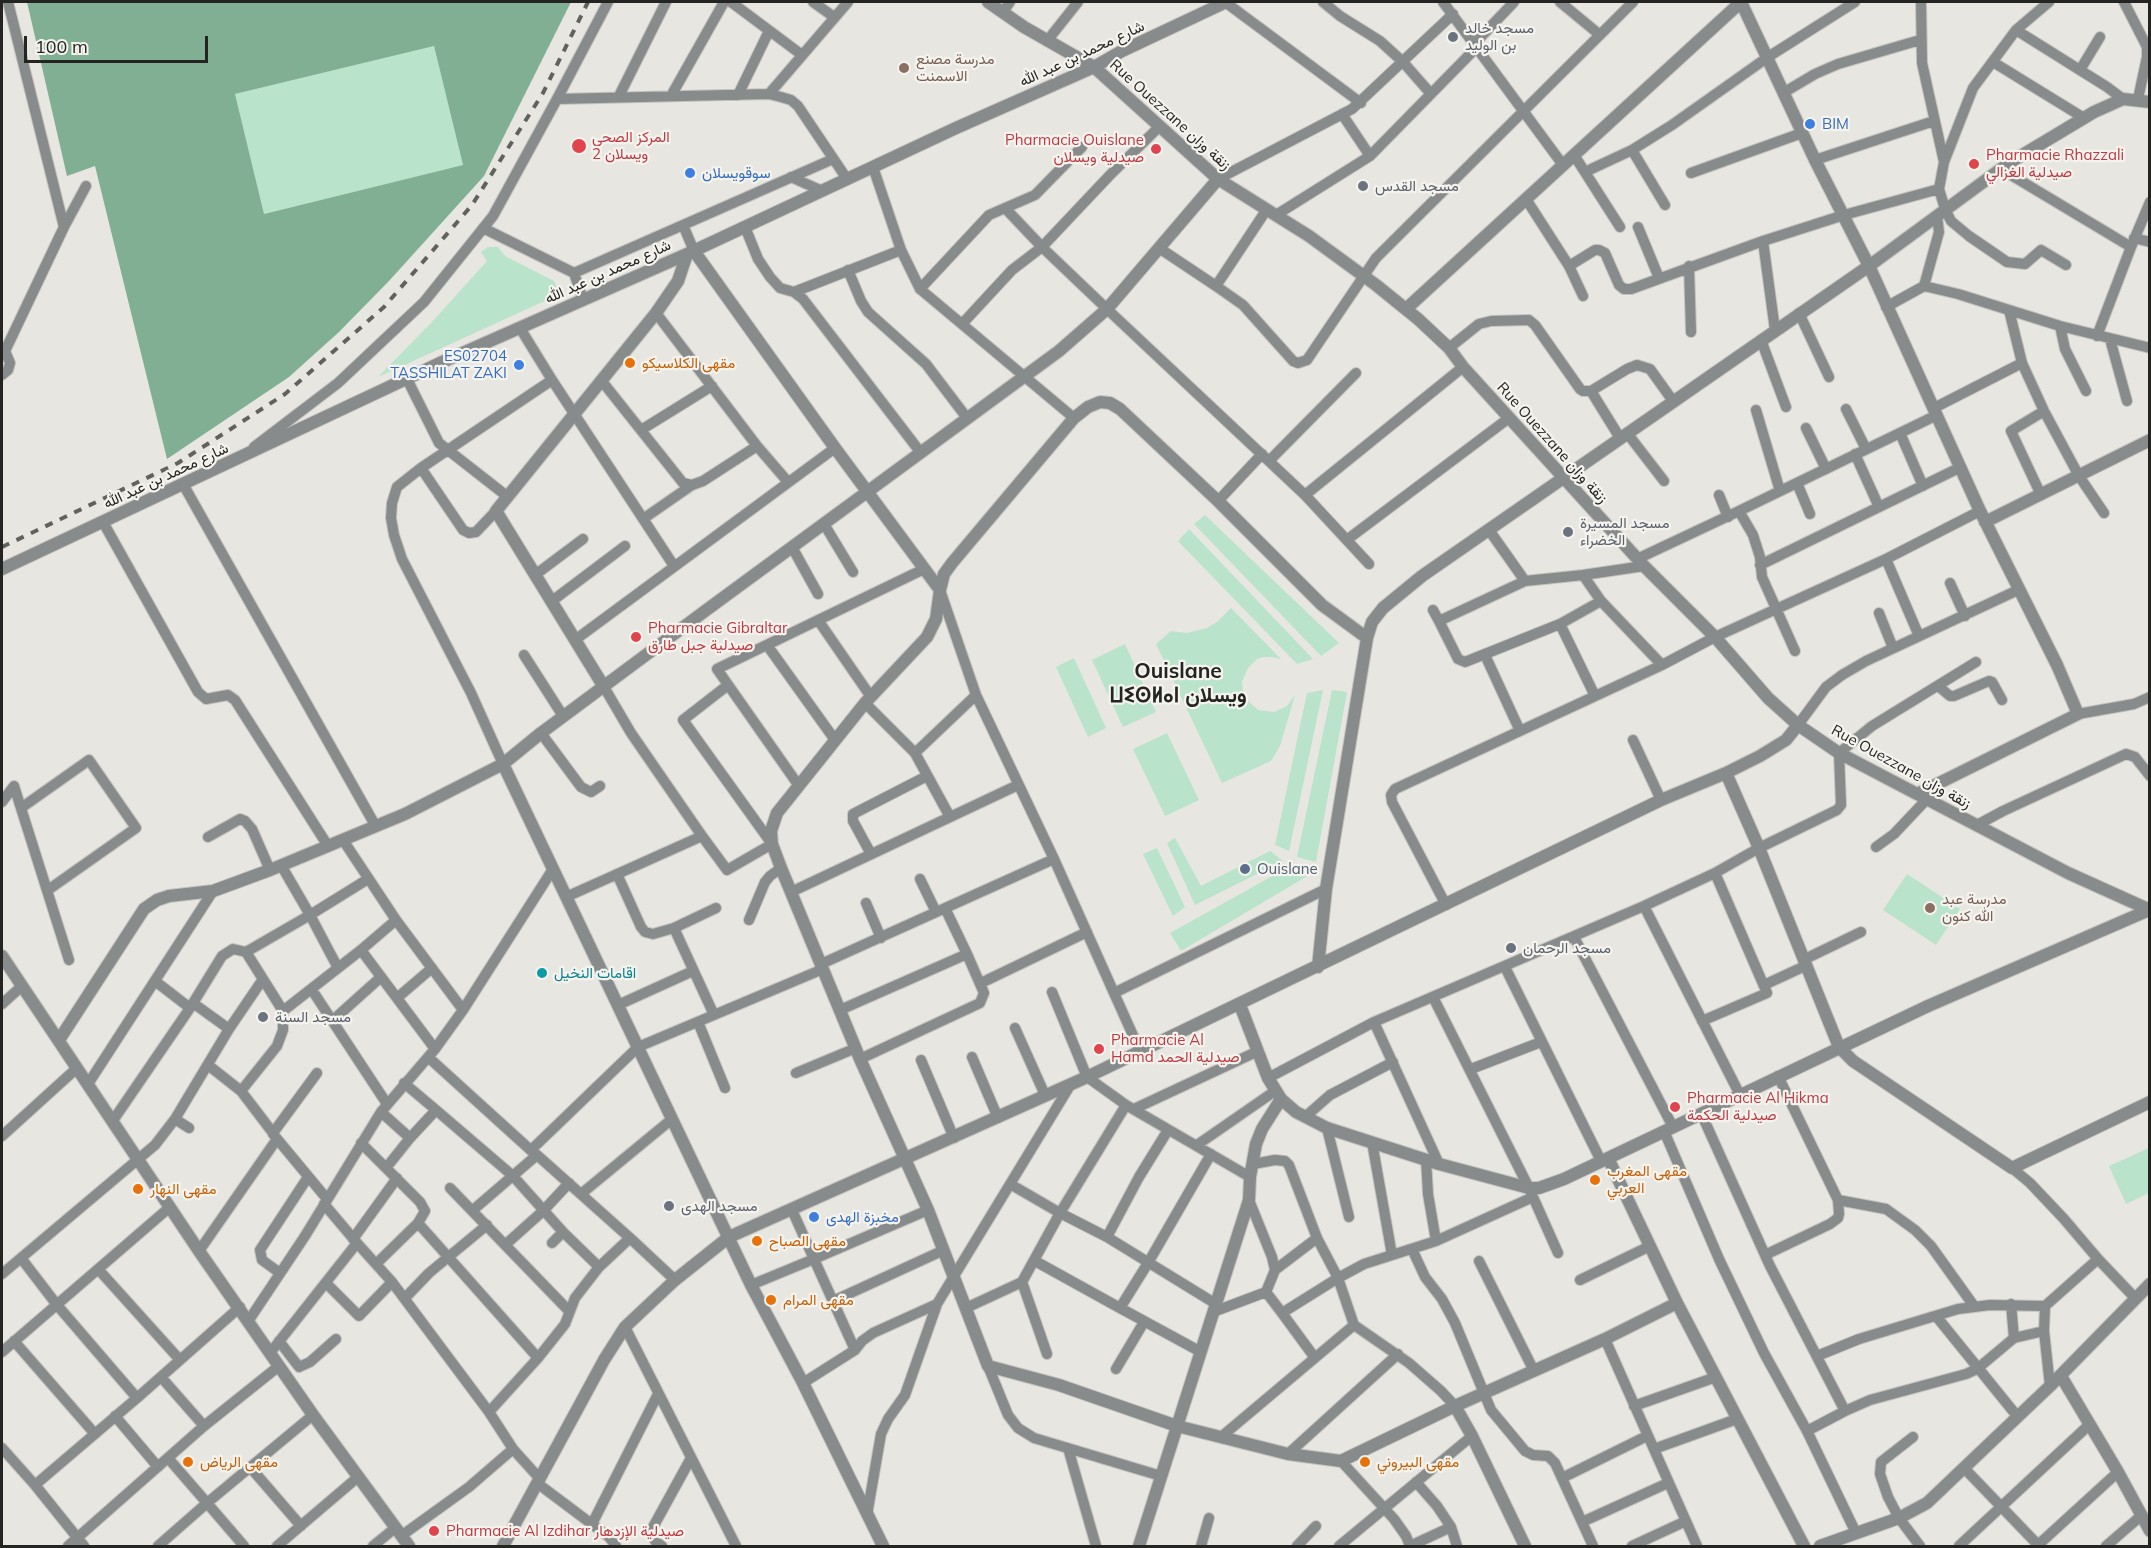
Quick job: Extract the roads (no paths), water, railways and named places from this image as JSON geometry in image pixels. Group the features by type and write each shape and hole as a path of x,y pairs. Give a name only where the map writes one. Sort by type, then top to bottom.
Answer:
{"street":[{"path":"8,2 64,227"},
{"path":"242,456 347,375 424,302 493,216 608,2"},
{"path":"619,96 666,2"},
{"path":"671,96 723,2"},
{"path":"731,2 802,55"},
{"path":"813,2 834,17"},
{"path":"768,94 848,2"},
{"name":"Rue Ouezzane زنقة وزان","path":"988,2 1006,7 1047,41 1094,67 1218,179 1309,236 1406,309 1449,348 1462,367 1641,563 1715,637 1768,698 1798,725 1839,753 2068,873 2149,910"},
{"path":"1047,41 1078,2"},
{"path":"1226,2 1361,103"},
{"name":"شارع محمد بن عبد الله","path":"2,569 407,379 1094,67 1122,51 1226,2"},
{"path":"1323,2 1340,16 1380,41 1403,62 1431,94"},
{"path":"1443,2 1563,165"},
{"path":"1216,286 1271,212 1370,156 1431,94 1514,2"},
{"path":"1560,2 1600,35"},
{"path":"1159,248 1243,305 1293,361 1298,363 1307,360 1376,258 1633,2"},
{"path":"1406,309 1741,2 1802,134 1869,266 1983,517 2057,665 2078,714"},
{"path":"1585,172 1632,150 1672,125 1767,57 1855,2"},
{"path":"1921,2 1922,63 1944,162"},
{"path":"1924,286 1939,232 1941,212 1939,189 1944,162 1973,88 2016,30 2049,2"},
{"path":"1318,967 1326,889 1367,638 1372,622 1383,608 1422,576 1869,266 2001,169 2084,118 2123,99 2144,100 2147,47 2124,2"},
{"path":"59,1040 144,909 157,900 169,896 213,891 343,840 405,814 503,764 563,716 1059,351 1107,309 1218,179 1361,103 1453,14"},
{"path":"2016,30 2123,99"},
{"path":"738,95 769,31"},
{"path":"2080,70 2100,38"},
{"path":"1783,93 1815,74 1838,64 1920,40"},
{"path":"1993,62 2084,118"},
{"path":"557,99 768,94 791,100 798,106 847,179"},
{"path":"1342,114 1370,156"},
{"path":"1815,160 1934,121"},
{"path":"962,324 1012,270 1042,247 1160,126"},
{"path":"1691,172 1802,134"},
{"path":"920,289 989,215 1035,195 1083,147"},
{"path":"1632,150 1665,205"},
{"path":"1574,155 1620,227"},
{"path":"574,273 833,159"},
{"path":"873,166 901,250 920,289 1074,418"},
{"path":"2001,169 2132,243 2150,242"},
{"path":"791,177 820,190"},
{"path":"2,375 8,370 10,363 3,350 86,186"},
{"path":"1569,266 1599,250 1605,253 1619,285 1624,289 1631,289 1763,240 1844,214 1939,189"},
{"path":"1526,199 1569,266 1583,296"},
{"path":"2097,336 2150,202"},
{"path":"1005,208 1042,247 1305,495 1369,564"},
{"path":"1941,212 1969,236 2007,262 2025,264 2041,250 2066,265"},
{"path":"683,225 690,252 939,590 976,695 1054,859 1140,1051"},
{"path":"745,227 758,259 770,277 786,291 794,292 901,250"},
{"path":"1638,227 1659,278"},
{"path":"483,228 574,273 583,300"},
{"path":"1763,240 1775,330"},
{"path":"420,468 462,530 469,533 476,532 508,497 656,313 678,281 690,252"},
{"path":"1689,266 1691,332"},
{"path":"848,270 868,312 926,364 967,418"},
{"path":"1886,307 1924,286 1958,294 2060,326 2150,348"},
{"path":"794,292 803,299 921,453"},
{"path":"2009,310 2022,363 2044,411 2079,476 2104,513"},
{"path":"656,313 788,483"},
{"path":"1799,313 1828,377"},
{"path":"1449,348 1479,324 1491,321 1529,320 1583,391 1591,391 1627,369 1637,366 1650,369 1673,401"},
{"path":"2060,326 2065,349 2086,392"},
{"path":"520,328 574,415 674,566"},
{"path":"2110,339 2127,401"},
{"path":"1761,340 1786,407"},
{"path":"1439,621 1526,581 1583,575 1641,563 1728,517 1900,433 2022,363"},
{"path":"1305,495 1462,367"},
{"path":"1218,501 1356,373"},
{"path":"407,379 432,433 447,450 508,497"},
{"path":"552,380 420,468 397,487 391,518 394,535 402,559 471,693 672,1119 752,1285 803,1383 867,1515 878,1543"},
{"path":"601,380 683,483 692,485"},
{"path":"641,430 712,386"},
{"path":"1591,391 1624,436 1664,481"},
{"path":"772,844 771,831 777,813 868,700 927,637 936,619 939,590 944,574 1074,418 1088,406 1100,402 1110,403 1120,409 1218,501 1322,605 1367,638"},
{"path":"1846,409 1866,449"},
{"path":"1756,410 1780,491"},
{"path":"2041,495 2011,431 2044,411"},
{"path":"1347,539 1509,418"},
{"path":"1806,428 1826,469"},
{"path":"1900,433 1923,486"},
{"path":"1446,905 1392,801 1391,795 1395,789 1662,665 1776,609 1983,517 2041,495 2150,440"},
{"path":"643,519 692,485 703,481 757,446"},
{"path":"574,640 835,448"},
{"path":"1855,454 1879,507"},
{"path":"1760,565 1961,468"},
{"path":"1797,483 1810,514"},
{"path":"183,484 375,825"},
{"path":"1719,495 1728,517"},
{"path":"496,511 631,733 727,870 772,844"},
{"path":"1740,511 1755,542 1762,577 1795,651"},
{"path":"103,522 198,692 206,699 228,695 235,700 328,846"},
{"path":"824,524 854,572"},
{"path":"1489,530 1526,581"},
{"path":"535,575 583,539"},
{"path":"552,601 625,546"},
{"path":"792,547 818,594"},
{"path":"1886,559 1919,636"},
{"path":"799,786 717,669 924,569"},
{"path":"1583,575 1601,601 1662,665"},
{"path":"1950,583 1965,616"},
{"path":"503,1546 604,1360 625,1327 675,1280 729,1237 1087,1077 1661,800 1760,756 1786,740 1826,687 1866,661 2018,590"},
{"path":"1433,610 1458,659 1465,662 1560,624 1601,601"},
{"path":"1879,613 1893,648"},
{"path":"818,620 868,700 915,753 950,817"},
{"path":"1560,624 1595,696"},
{"path":"766,645 835,740"},
{"path":"524,655 563,716"},
{"path":"1485,655 1521,731"},
{"path":"1268,1078 1374,1022 1574,937 1715,873 1840,807 1839,753 1872,726 1976,662"},
{"path":"1938,686 1950,696 1989,681 1992,682 2002,700"},
{"path":"728,685 683,720 772,844 858,1054 928,1210 1008,1415 1018,1428 1035,1438 1161,1476"},
{"path":"915,753 976,695"},
{"path":"1876,847 1894,834 1922,796 2078,714 2133,704 2150,697"},
{"path":"542,732 581,787 591,792 600,786"},
{"path":"1633,740 1661,800"},
{"path":"1977,825 2126,754 2135,757 2150,776"},
{"path":"21,808 89,760 136,828 48,890"},
{"path":"1726,773 1759,848 1839,1047 1853,1061 2012,1168 2030,1183 2136,1299"},
{"path":"871,854 853,821 854,814 927,776"},
{"path":"791,892 1018,785"},
{"path":"2,802 14,786 69,960"},
{"path":"208,837 240,819 245,821 310,915 338,968"},
{"path":"566,897 702,836"},
{"path":"343,840 396,920 464,1010"},
{"path":"474,1210 513,1176 638,1047 714,1015 1054,859"},
{"path":"749,920 765,882 781,868"},
{"path":"249,1320 384,1108 464,1010 553,869"},
{"path":"1702,1021 1766,995 1767,991 1715,873"},
{"path":"617,874 645,932 653,934 674,928 716,908"},
{"path":"246,952 368,879"},
{"path":"796,1073 858,1054 976,1006 983,998 981,983 967,954 920,879"},
{"path":"1114,993 1326,889"},
{"path":"88,1084 213,891"},
{"path":"866,903 881,938"},
{"path":"1644,906 1740,1095"},
{"path":"1282,1313 1364,1264 1436,1241 1539,1188 1669,1130 1839,1047 2149,910"},
{"path":"283,1011 312,990 396,920"},
{"path":"674,928 714,1015"},
{"path":"981,983 1087,932"},
{"path":"1764,985 1861,932"},
{"path":"1574,937 1669,1130 1719,1259 1856,1533"},
{"path":"112,1122 192,1006 226,952 237,949 246,952 283,1011 283,1030 277,1046 241,1091"},
{"path":"361,950 397,998 431,1053 534,1152 675,1280"},
{"path":"840,1010 967,954"},
{"path":"2,956 137,1160 313,1415 402,1537"},
{"path":"1505,967 1541,1042 1605,1159 1677,1303 1804,1546"},
{"path":"397,998 432,968"},
{"path":"618,1005 693,970"},
{"path":"333,1021 381,977"},
{"path":"2,1274 155,1144 175,1119 229,1029 263,979"},
{"path":"155,981 229,1029"},
{"path":"2,1004 22,986"},
{"path":"312,990 384,1108 410,1138"},
{"path":"1052,992 1087,1077 1130,1107 1250,1177"},
{"path":"1433,997 1471,1069 1558,1253"},
{"path":"1240,1005 1256,1052 1268,1078 1278,1095 1296,1112 1327,1128 1531,1192"},
{"path":"698,1022 725,1088"},
{"path":"1374,1022 1439,1164"},
{"path":"1015,1028 1045,1095"},
{"path":"1471,1069 1541,1042"},
{"path":"966,1308 1022,1282 1060,1212 1130,1107 1256,1052"},
{"path":"972,1057 998,1118"},
{"path":"921,1060 954,1138"},
{"path":"1305,1117 1330,1095 1393,1062"},
{"path":"208,1065 241,1091 355,1241 405,1298 538,1481 609,1537 616,1546"},
{"path":"2,1136 77,1068"},
{"path":"200,1251 317,1073"},
{"path":"1765,1256 1830,1224 1838,1218 1839,1214 1838,1200 1778,1076"},
{"path":"404,1083 513,1176 563,1232 599,1267"},
{"path":"867,1515 881,1434 888,1419 905,1395 938,1304 1071,1084"},
{"path":"1197,1145 1278,1095"},
{"path":"1139,1546 1249,1200 1250,1177 1262,1129 1278,1095"},
{"path":"2012,1168 2150,1102"},
{"path":"386,1168 436,1110"},
{"path":"1701,1113 1765,1256 1845,1411"},
{"path":"175,1119 189,1128"},
{"path":"581,1194 672,1119"},
{"path":"1327,1128 1349,1217"},
{"path":"1107,1237 1139,1177 1168,1130"},
{"path":"1372,1142 1392,1256"},
{"path":"361,1143 424,1207 424,1216 376,1264"},
{"path":"1120,1308 1211,1154"},
{"path":"1253,1164 1275,1160 1285,1161 1289,1165 1317,1238 1338,1278 1354,1325 1398,1354 1455,1406 1525,1546"},
{"path":"1426,1160 1428,1194 1436,1241"},
{"path":"279,1273 262,1260 260,1250 308,1177"},
{"path":"270,1353 326,1283 397,1178"},
{"path":"505,1245 569,1184"},
{"path":"1010,1184 1107,1237 1215,1308"},
{"path":"450,1188 474,1210 569,1311"},
{"path":"1249,1200 1275,1270"},
{"path":"1838,1200 1886,1209 1915,1230 1931,1246 1974,1306"},
{"path":"2,1352 170,1207"},
{"path":"792,1210 855,1350"},
{"path":"752,1285 928,1210"},
{"path":"418,1223 538,1358"},
{"path":"405,1298 429,1273 487,1225"},
{"path":"552,1243 563,1232"},
{"path":"489,1412 565,1324 575,1298 599,1267 630,1238"},
{"path":"1266,1292 1275,1270 1317,1238"},
{"path":"1580,1280 1650,1246"},
{"path":"1412,1249 1425,1277 1442,1299 1455,1323 1495,1416 1525,1451 1551,1458 1593,1546"},
{"path":"833,1301 944,1250"},
{"path":"21,1258 57,1305 137,1398"},
{"path":"1817,1356 1859,1339 1974,1306 2010,1304 2045,1306 2098,1259"},
{"path":"1035,1261 1201,1352"},
{"path":"1479,1261 1534,1371"},
{"path":"98,1269 180,1360"},
{"path":"326,1283 359,1316 392,1282"},
{"path":"1022,1282 1047,1354"},
{"path":"1820,1546 1899,1518 1927,1503 2061,1376 2150,1284"},
{"path":"1215,1308 1266,1292"},
{"path":"1266,1292 1315,1358"},
{"path":"988,1366 1059,1385 1177,1426 1288,1454 1341,1461 1455,1406 1605,1339 1677,1303"},
{"path":"803,1383 855,1350 873,1333 938,1304"},
{"path":"2010,1304 2014,1338"},
{"path":"2045,1306 2044,1331 2050,1386"},
{"path":"35,1485 240,1307"},
{"path":"1936,1316 2017,1416"},
{"path":"1116,1369 1144,1322"},
{"path":"1221,1437 1354,1325"},
{"path":"625,1327 736,1546"},
{"path":"1807,1431 1870,1400 1952,1379 1977,1369 2014,1338 2044,1331"},
{"path":"279,1341 299,1367 310,1362 336,1339"},
{"path":"1605,1339 1697,1546"},
{"path":"15,1341 95,1434"},
{"path":"1288,1454 1398,1354"},
{"path":"68,1546 80,1542 204,1426 279,1366"},
{"path":"2061,1376 2150,1531"},
{"path":"161,1377 204,1426"},
{"path":"1634,1406 1716,1377"},
{"path":"592,1524 658,1394"},
{"path":"163,1545 207,1503 313,1415"},
{"path":"115,1416 158,1467"},
{"path":"1654,1449 1737,1419"},
{"path":"1959,1546 2090,1424"},
{"path":"1339,1546 1472,1436"},
{"path":"1562,1478 1647,1436"},
{"path":"1913,1437 1881,1461 1880,1467 1882,1482 1915,1545"},
{"path":"2,1448 80,1542"},
{"path":"1068,1448 1096,1546"},
{"path":"373,1546 402,1537 469,1487 513,1449"},
{"path":"168,1458 244,1546"},
{"path":"662,1546 655,1541 652,1529 691,1458"},
{"path":"1341,1461 1401,1527 1410,1546 1451,1527"},
{"path":"250,1467 301,1526"},
{"path":"1964,1468 2038,1546 2118,1472"},
{"path":"277,1546 358,1477"},
{"path":"1416,1482 1437,1506 1451,1527 1457,1546"},
{"path":"1582,1522 1668,1483"},
{"path":"2106,1546 2142,1515"},
{"path":"1201,1546 1209,1518"},
{"path":"1632,1546 1686,1521"},
{"path":"1297,1546 1316,1526"}],"railway":[{"path":"2,547 178,463 285,394 384,307 472,205 543,93 588,2"}],"place":[{"name":"مسجد خالد بن الوليد","path":"1453,37"},
{"name":"مدرسة مصنع الاسمنت","path":"904,68"},
{"name":"BIM","path":"1810,124"},
{"name":"المركز الصحي ويسلان 2","path":"579,146"},
{"name":"Pharmacie Ouislane صيدلية ويسلان","path":"1156,149"},
{"name":"Pharmacie Rhazzali صيدلية الغزالي","path":"1974,164"},
{"name":"سوقويسلان","path":"690,173"},
{"name":"مسجد القدس","path":"1363,186"},
{"name":"مقهى الكلاسيكو","path":"630,363"},
{"name":"ES02704 TASSHILAT ZAKI","path":"519,365"},
{"name":"مسجد المسيرة الخضراء","path":"1568,532"},
{"name":"Pharmacie Gibraltar صيدلية جبل طارق","path":"636,637"},
{"name":"Ouislane","path":"1245,869"},
{"name":"مدرسة عبد الله كنون","path":"1930,908"},
{"name":"مسجد الرحمان","path":"1511,948"},
{"name":"اقامات النخيل","path":"542,973"},
{"name":"مسجد السنة","path":"263,1017"},
{"name":"Pharmacie Al Hamd صيدلية الحمد","path":"1099,1049"},
{"name":"Pharmacie Al Hikma صيدلية الحكمة","path":"1675,1107"},
{"name":"مقهى المغرب العربي","path":"1595,1180"},
{"name":"مقهى النهار","path":"138,1189"},
{"name":"مسجد الهدى","path":"669,1206"},
{"name":"مخبزة الهدى","path":"814,1217"},
{"name":"مقهى الصباح","path":"757,1241"},
{"name":"مقهى المرام","path":"771,1300"},
{"name":"مقهى الرياض","path":"188,1462"},
{"name":"مقهى البيروني","path":"1365,1462"},
{"name":"Pharmacie Al Izdihar صيدلية الإزدهار","path":"434,1531"}],"district":[{"name":"Ouislane ⵡⵉⵙⵍⴰⵏ ويسلان","path":"1178,684"}]}
